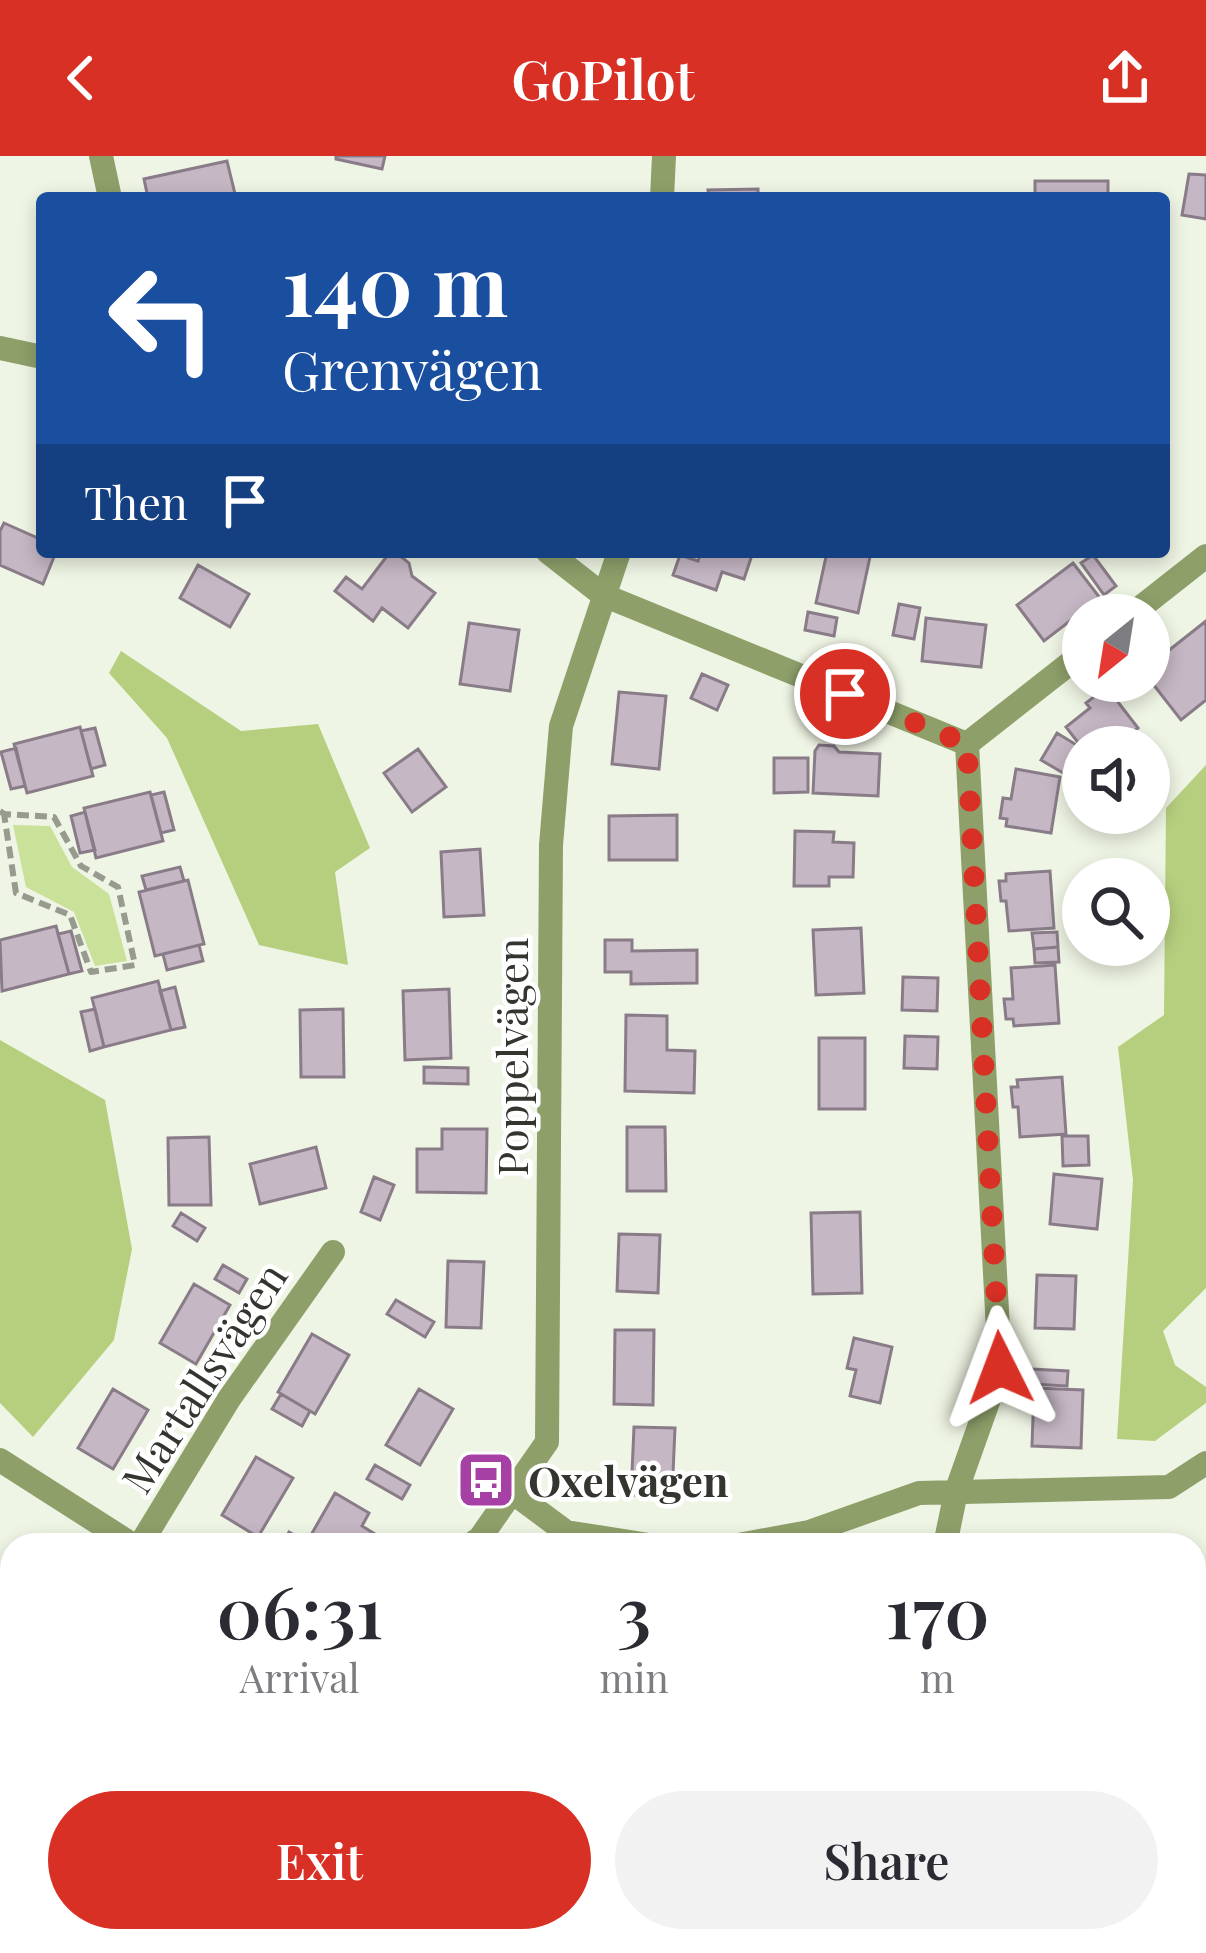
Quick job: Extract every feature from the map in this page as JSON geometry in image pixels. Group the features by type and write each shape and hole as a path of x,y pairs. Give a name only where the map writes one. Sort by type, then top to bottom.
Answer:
{"street":[{"path":"101,156 109,192"},
{"path":"662,192 664,156"},
{"path":"0,348 36,356"},
{"path":"1158,594 1206,556"},
{"path":"556,558 603,596 967,744"},
{"name":"Poppelvägen","path":"483,1533 547,1442 551,844 561,726 617,558"},
{"path":"967,744 1062,669"},
{"path":"947,1533 956,1492 1000,1368 967,744"},
{"name":"Martallsvägen","path":"145,1533 229,1399 332,1252"},
{"name":"Martallsvägen","path":"0,1460 118,1533"},
{"path":"804,1533 919,1493 1169,1487 1206,1463"},
{"path":"512,1492 572,1533"}],"path":[{"path":"2,813 54,817 81,866 118,887 135,965 92,972 70,915 16,893 2,813"}],"green space":[{"path":"121,651 241,731 318,724 370,848 335,872 348,965 259,945 167,738 109,673"},
{"path":"1206,765 1206,1288 1163,1331 1175,1365 1206,1387 1206,1403 1155,1441 1117,1439 1133,1180 1118,1047 1164,1015 1164,966 1170,966 1170,858 1166,858 1170,804"},
{"path":"13,825 50,826 72,867 109,894 127,961 95,966 74,912 26,887"},
{"path":"0,1040 105,1100 132,1249 114,1340 33,1437 0,1403"}],"building":[{"path":"336,156 385,156 382,169"},
{"path":"227,161 235,192 147,192 144,179"},
{"path":"1189,174 1206,175 1206,219 1182,215"},
{"path":"1035,181 1108,181 1108,192 1035,192"},
{"path":"758,189 758,192 708,192"},
{"path":"4,523 36,537 36,558 54,558 43,584 0,565"},
{"path":"385,558 403,558 412,576 435,593 408,628 382,608 373,621 335,591 346,577 362,589"},
{"path":"679,558 751,558 744,579 722,572 716,590 673,575"},
{"path":"826,558 870,558 858,613 816,603"},
{"path":"1088,558 1095,558 1116,586 1103,594 1081,563"},
{"path":"1073,563 1097,594 1062,594 1062,627 1044,641 1017,605"},
{"path":"198,565 249,594 230,627 180,598"},
{"path":"899,604 920,608 914,639 893,635"},
{"path":"808,612 837,618 834,636 805,630"},
{"path":"926,618 986,625 981,667 922,661"},
{"path":"1206,621 1206,700 1181,720 1167,702 1170,649"},
{"path":"469,623 519,630 510,691 460,684"},
{"path":"702,674 728,685 717,710 691,698"},
{"path":"619,692 666,696 659,769 612,764"},
{"path":"1118,702 1136,726 1067,726 1090,708 1086,703"},
{"path":"80,727 93,776 27,793 14,744"},
{"path":"95,728 105,765 91,769 81,731"},
{"path":"1057,733 1062,736 1062,772 1041,760"},
{"path":"819,745 834,746 839,752 880,754 878,796 813,793"},
{"path":"16,748 25,786 11,789 1,752"},
{"path":"418,749 446,787 412,812 384,773"},
{"path":"774,758 808,758 808,792 774,793"},
{"path":"1016,769 1060,777 1051,833 1006,826 1007,819 1000,818 1003,798 1011,799"},
{"path":"150,792 163,841 96,858 84,808"},
{"path":"164,792 174,830 161,833 151,795"},
{"path":"85,812 95,850 80,853 71,816"},
{"path":"677,815 677,860 609,860 609,816"},
{"path":"795,831 834,832 833,842 854,843 853,877 829,877 829,886 794,886"},
{"path":"480,849 484,915 444,917 441,852"},
{"path":"180,867 184,881 146,890 142,876"},
{"path":"1050,871 1054,928 1009,931 999,881 1006,881 1006,874"},
{"path":"188,880 204,944 155,956 139,892"},
{"path":"56,926 69,974 2,991 0,940"},
{"path":"861,928 864,993 816,995 813,930"},
{"path":"71,931 82,971 69,974 58,934"},
{"path":"1057,932 1058,947 1034,949 1032,933"},
{"path":"605,940 632,940 632,951 697,950 697,983 631,984 631,972 605,972"},
{"path":"199,945 203,961 167,970 163,954"},
{"path":"1058,947 1059,962 1035,963 1034,949"},
{"path":"1055,965 1059,1023 1014,1026 1013,1019 1006,1019 1004,999 1013,999 1011,968"},
{"path":"903,977 938,978 937,1011 902,1010"},
{"path":"158,981 171,1030 104,1047 92,998"},
{"path":"175,987 185,1027 171,1030 160,991"},
{"path":"449,989 451,1058 405,1060 403,991"},
{"path":"95,1009 104,1047 90,1051 81,1012"},
{"path":"343,1009 344,1077 301,1077 300,1010"},
{"path":"626,1015 667,1016 667,1050 695,1051 694,1093 625,1091"},
{"path":"905,1036 938,1037 937,1069 904,1068"},
{"path":"819,1038 865,1038 865,1109 819,1109"},
{"path":"424,1067 468,1068 468,1084 424,1083"},
{"path":"1062,1077 1066,1134 1020,1137 1011,1087 1018,1087 1017,1080"},
{"path":"627,1127 665,1127 666,1191 627,1191"},
{"path":"442,1129 487,1129 486,1193 417,1192 417,1149 442,1149"},
{"path":"1062,1136 1088,1136 1089,1165 1063,1166"},
{"path":"209,1137 211,1205 169,1205 168,1138"},
{"path":"316,1147 326,1188 260,1204 250,1164"},
{"path":"1054,1174 1102,1179 1097,1229 1050,1224"},
{"path":"374,1177 394,1185 380,1220 361,1212"},
{"path":"860,1212 862,1293 813,1294 811,1213"},
{"path":"181,1213 205,1228 197,1241 173,1226"},
{"path":"619,1234 660,1235 658,1293 617,1291"},
{"path":"448,1261 484,1262 481,1328 446,1327"},
{"path":"223,1265 247,1279 239,1293 215,1279"},
{"path":"1037,1275 1076,1276 1074,1329 1035,1328"},
{"path":"194,1284 230,1305 196,1364 160,1343"},
{"path":"396,1300 434,1322 425,1337 387,1314"},
{"path":"615,1330 654,1330 653,1405 614,1404"},
{"path":"312,1334 349,1355 315,1414 278,1392"},
{"path":"854,1338 892,1347 880,1403 850,1396 856,1370 847,1368"},
{"path":"1031,1369 1068,1371 1067,1386 1030,1384"},
{"path":"1034,1388 1083,1390 1081,1448 1032,1446"},
{"path":"113,1389 148,1410 113,1469 78,1448"},
{"path":"419,1389 453,1409 420,1465 386,1445"},
{"path":"281,1394 310,1411 302,1426 272,1409"},
{"path":"634,1427 675,1428 672,1496 631,1495"},
{"path":"256,1457 293,1478 260,1533 251,1533 222,1515"},
{"path":"375,1465 410,1485 402,1499 367,1479"},
{"path":"335,1493 369,1513 362,1526 373,1533 312,1533"}],"place":[{"name":"Oxelvägen","path":"486,1480"}],"route":[{"path":"845,694 967,744 1000,1368"}]}
